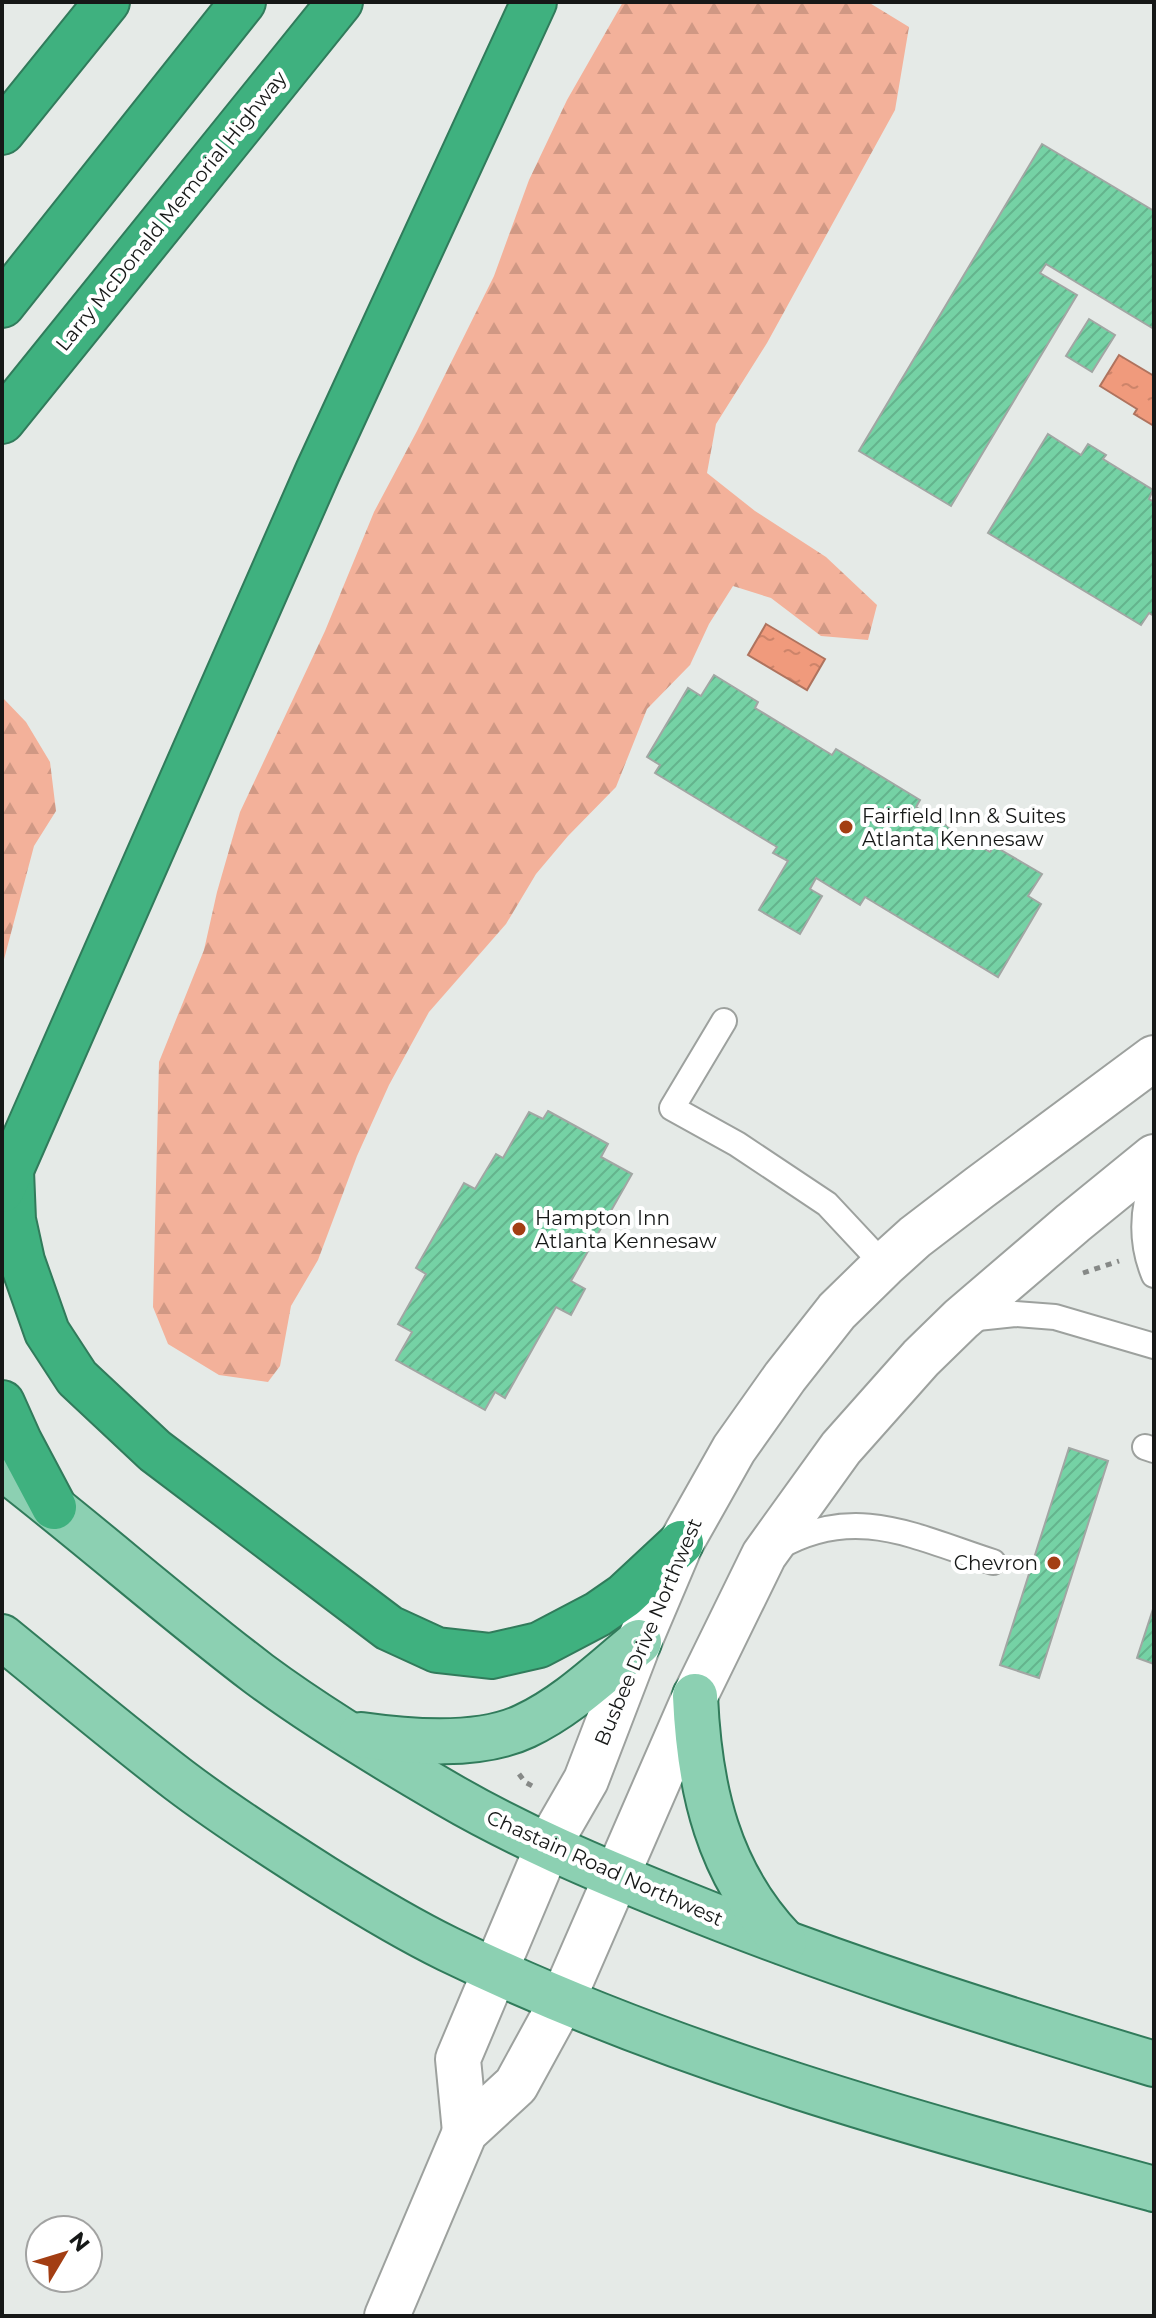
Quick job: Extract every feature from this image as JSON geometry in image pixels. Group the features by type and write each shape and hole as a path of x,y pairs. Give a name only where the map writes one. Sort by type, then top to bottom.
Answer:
{"highway":[{"path":"2,132 107,2"},
{"path":"2,305 243,2"},
{"name":"Larry McDonald Memorial Highway","path":"2,421 340,2"},
{"path":"534,2 318,471 6,1180 22,1261 47,1332 77,1378 155,1451 389,1628 437,1650 491,1656 539,1645 598,1614 624,1596 681,1543"},
{"path":"2,1403 54,1507"}],"main road":[{"name":"Chastain Road Northwest","path":"2,1467 260,1675 447,1794 513,1831 615,1876 785,1944 1154,2064"},
{"path":"2,1637 180,1781 277,1849 361,1901 446,1948 676,2045 819,2093 1154,2189"},
{"path":"347,1732 407,1742 447,1741 484,1737 523,1727 574,1696 639,1642"},
{"path":"695,1696 700,1763 711,1815 721,1844 751,1904 785,1944"}],"street":[{"name":"Busbee Drive Northwest","path":"465,2132 458,2059 548,1846 586,1780 681,1543 734,1449 837,1311 884,1265 915,1237 1154,1058"},
{"name":"Busbee Drive Northwest","path":"387,2316 465,2132 516,2085 563,1999 695,1696 764,1555 831,1461 921,1358 961,1319 1154,1157"}],"lane":[{"path":"724,1021 672,1108 737,1144 827,1204 884,1265"},
{"path":"1154,1179 1145,1218 1145,1253 1154,1275"},
{"path":"961,1319 1015,1314 1055,1317 1154,1346"},
{"path":"764,1555 824,1528 850,1524 893,1530 993,1562"}],"path":[{"path":"1073,1281 1095,1268 1128,1259"}],"green space":[{"path":"623,2 868,2 909,27 895,110 767,343 716,424 707,473 755,511 826,557 877,605 868,640 821,636 771,598 733,586 709,624 690,665 647,709 616,787 536,874 506,924 429,1012 389,1085 357,1156 318,1260 291,1306 280,1366 268,1382 219,1375 168,1344 153,1307 159,1062 204,950 240,812 325,631 374,512 494,276 529,180 567,100"},
{"path":"2,697 26,722 50,762 56,811 34,846 2,967"}],"water":[{"path":"1119,355 1154,376 1154,426 1134,414 1137,409 1100,386"},
{"path":"766,624 825,659 807,690 748,655"}],"building":[{"path":"1042,144 1154,211 1154,329 1046,264 1040,273 1077,295 951,506 859,451"},
{"path":"1089,319 1115,335 1092,372 1066,356"},
{"path":"1048,434 1081,455 1088,444 1106,455 1103,459 1153,490 1149,499 1154,502 1154,616 1149,613 1141,625 988,533"},
{"name":"Fairfield Inn & Suites Atlanta Kennesaw","path":"714,675 758,702 755,708 832,755 836,749 920,800 916,807 990,852 994,846 1042,874 1028,896 1041,904 998,977 865,897 860,905 816,878 810,889 822,896 800,934 759,910 788,861 773,853 777,847 655,773 660,765 647,757 688,688 701,696"},
{"name":"Hampton Inn Atlanta Kennesaw","path":"548,1111 608,1144 601,1157 632,1174 571,1281 585,1289 571,1315 556,1307 505,1398 495,1392 485,1410 396,1360 412,1332 398,1324 426,1274 416,1268 464,1183 475,1189 496,1154 503,1158 529,1112 543,1119"},
{"name":"Chevron","path":"1069,1448 1108,1461 1039,1678 1000,1665"},
{"path":"1154,1606 1154,1664 1137,1658"}],"place":[{"name":"Fairfield Inn & Suites Atlanta Kennesaw","path":"846,827"},
{"name":"Hampton Inn Atlanta Kennesaw","path":"519,1229"},
{"name":"Chevron","path":"1054,1563"}]}
